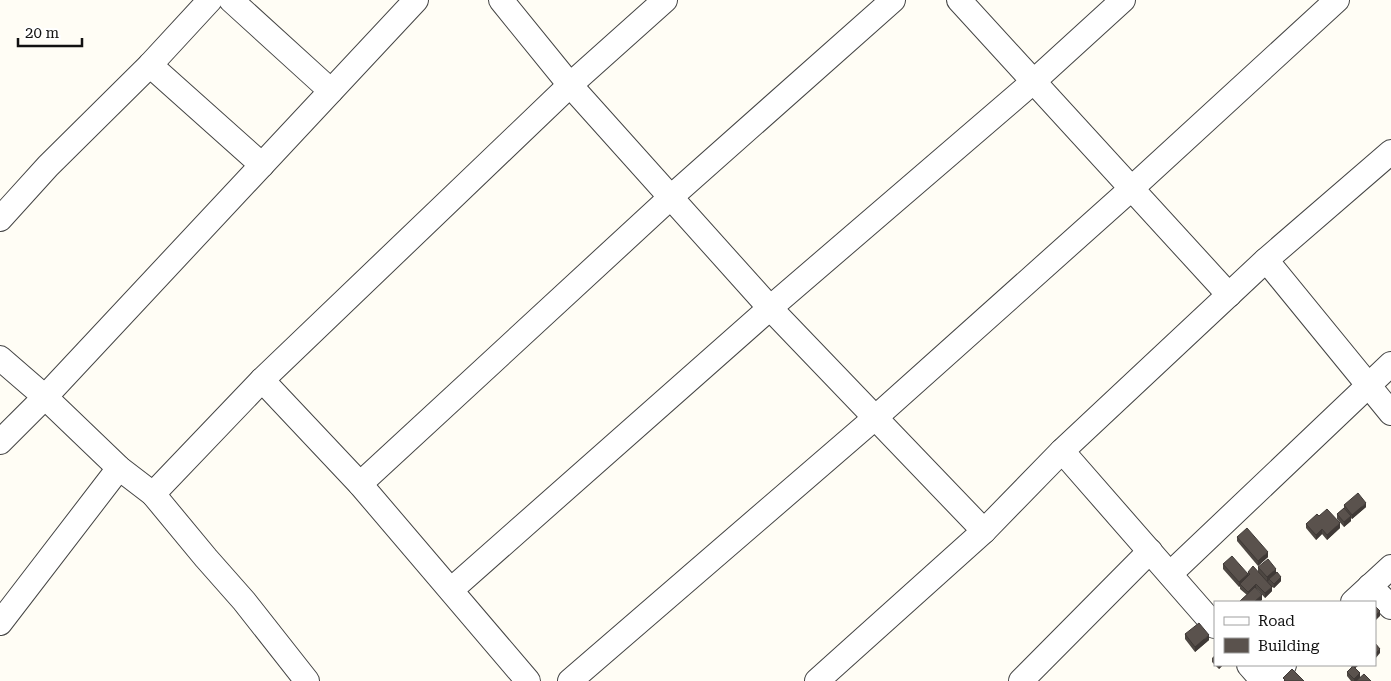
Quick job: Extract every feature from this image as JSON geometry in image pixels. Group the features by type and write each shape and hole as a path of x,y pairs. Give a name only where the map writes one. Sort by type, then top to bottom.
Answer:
{"street":[{"path":"0,219 48,166 150,65 210,0"},
{"path":"231,0 331,91"},
{"path":"0,442 416,0"},
{"path":"501,0 570,85 770,308 984,530"},
{"path":"153,494 262,380 570,85 665,0"},
{"path":"360,484 671,197 893,0"},
{"path":"959,0 1229,295"},
{"path":"451,590 770,308 1033,82 1123,0"},
{"path":"570,681 876,417 1131,189 1337,0"},
{"path":"150,65 262,165"},
{"path":"817,681 984,530 1062,451 1266,260 1391,152"},
{"path":"1266,260 1391,413"},
{"path":"0,358 119,468 153,494 244,601 307,681"},
{"path":"1170,574 1391,364"},
{"path":"262,380 360,484 528,681"},
{"path":"1062,451 1214,625"},
{"path":"0,623 119,468"},
{"path":"1021,681 1150,551"},
{"path":"1354,601 1391,567"},
{"path":"1370,586 1391,607"},
{"path":"1250,666 1265,681 1283,666"}],"building":[{"path":"1358,493 1366,503 1352,515 1344,505"},
{"path":"1344,508 1351,516 1344,522 1337,514"},
{"path":"1327,509 1340,523 1327,535 1322,529 1316,535 1306,524 1317,514 1319,516"},
{"path":"1247,528 1268,552 1258,561 1237,537"},
{"path":"1232,556 1248,574 1239,582 1223,564"},
{"path":"1268,559 1276,569 1267,577 1258,567"},
{"path":"1253,566 1272,587 1265,593 1256,584 1248,592 1240,584 1250,574 1248,572"},
{"path":"1277,572 1281,577 1274,584 1269,579"},
{"path":"1255,587 1262,595 1255,601 1240,601"},
{"path":"1376,607 1380,611 1376,615"},
{"path":"1199,623 1209,635 1195,647 1185,634"},
{"path":"1376,644 1380,649 1376,653"},
{"path":"1353,666 1360,673 1354,679 1347,672"},
{"path":"1292,669 1304,681 1284,681 1283,678"},
{"path":"1364,674 1371,681 1356,681"}]}
